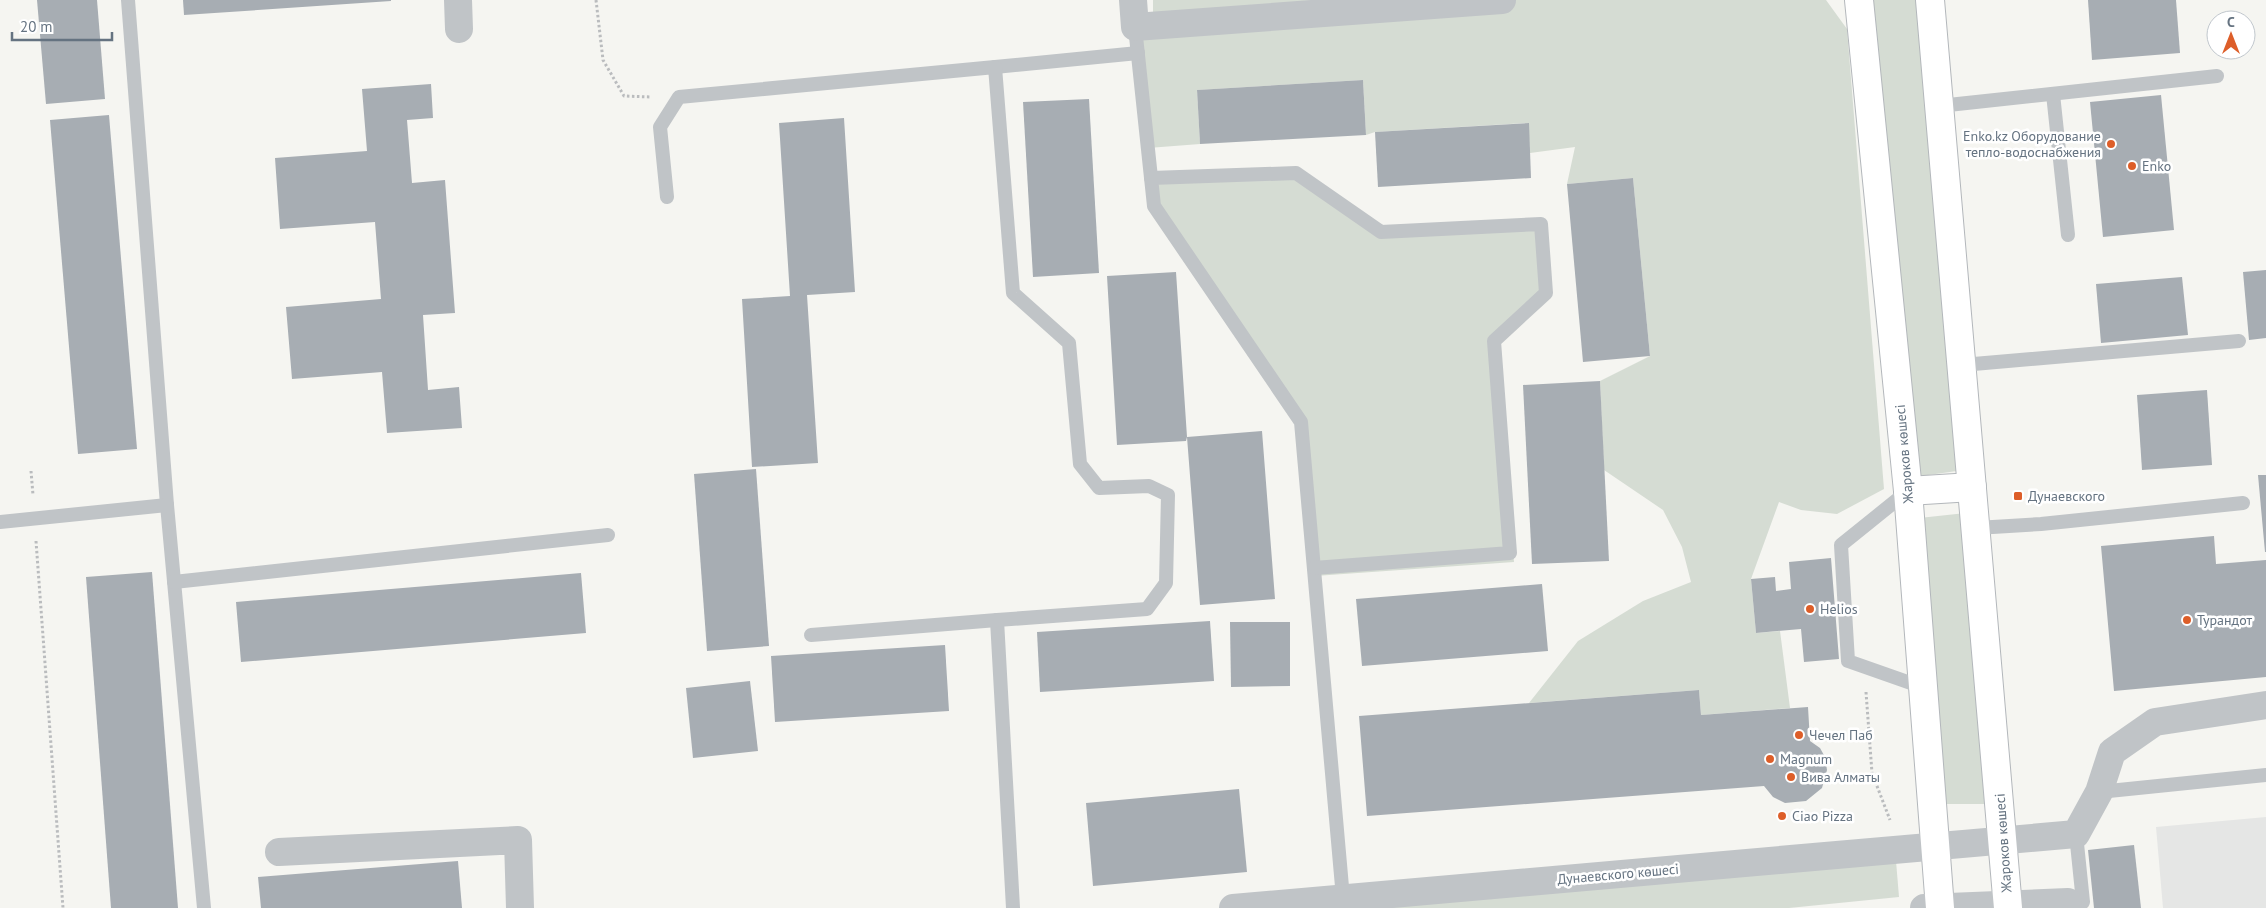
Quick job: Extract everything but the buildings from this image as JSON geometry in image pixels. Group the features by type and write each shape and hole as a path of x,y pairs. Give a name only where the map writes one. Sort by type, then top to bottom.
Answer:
{"main road":[{"name":"Жароков көшесі","path":"1859,0 1908,491 1934,847 1935,908"},
{"name":"Жароков көшесі","path":"1930,0 2008,906"},
{"path":"1908,491 1972,487"}],"street":[{"path":"458,0 459,29"},
{"path":"1133,0 1137,40 1502,0"},
{"path":"2070,834 2099,792 2112,752 2155,722 2266,705"},
{"name":"Дунаевского көшесі","path":"1233,908 2070,834"},
{"path":"279,852 518,840 520,908"},
{"path":"1935,908 2078,904"}],"lane":[{"path":"128,0 167,505 204,908"},
{"path":"666,197 660,127 679,97 995,67 1137,40 1154,206 1301,422 1344,898"},
{"path":"811,635 1147,609 1166,583 1168,495 1149,486 1099,488 1080,464 1069,343 1013,293 995,67"},
{"path":"1939,106 2217,76"},
{"path":"2053,94 2068,235"},
{"path":"1151,178 1296,173 1381,232 1541,224 1546,293 1494,341 1510,554 1314,568"},
{"path":"1962,365 2240,341"},
{"path":"1908,491 1841,545 1848,661 1922,687"},
{"path":"1976,528 2041,524 2243,503"},
{"path":"0,522 167,505"},
{"path":"174,582 608,535"},
{"path":"997,620 1013,908"},
{"path":"2099,792 2266,774"},
{"path":"2070,834 2078,904"}],"path":[{"path":"596,0 603,60 624,96 679,97"},
{"path":"31,471 63,908"},
{"path":"1864,667 1872,773 1892,826"}],"shaded area":[{"path":"1153,0 1826,0 1847,29 1884,489 1837,514 1801,510 1779,502 1751,579 1756,633 1780,631 1790,708 1701,715 1699,690 1529,703 1578,641 1643,601 1691,582 1682,547 1663,510 1604,470 1600,381 1650,356 1633,178 1567,184 1575,147 1530,153 1528,123 1375,132 1366,135 1363,80 1197,90 1200,144 1148,148 1135,27 1153,25"},
{"path":"1859,0 1929,0 1971,469 1907,478"},
{"path":"1296,173 1381,232 1541,224 1546,293 1494,341 1514,562 1315,576 1301,422 1154,206 1151,178"},
{"path":"1975,512 2000,804 1931,804 1910,519"},
{"path":"2266,817 2266,908 2163,908 2156,827"},
{"path":"1896,861 1899,897 1789,908 1304,908"}],"place":[{"name":"Enko.kz Оборудование тепло-водоснабжения","path":"2111,144"},
{"name":"Enko","path":"2132,166"},
{"name":"Дунаевского","path":"2018,496"},
{"name":"Helios","path":"1810,609"},
{"name":"Турандот","path":"2187,620"},
{"name":"Чечел Паб","path":"1799,735"},
{"name":"Magnum","path":"1770,759"},
{"name":"Вива Алматы","path":"1791,777"},
{"name":"Ciao Pizza","path":"1782,816"}]}
